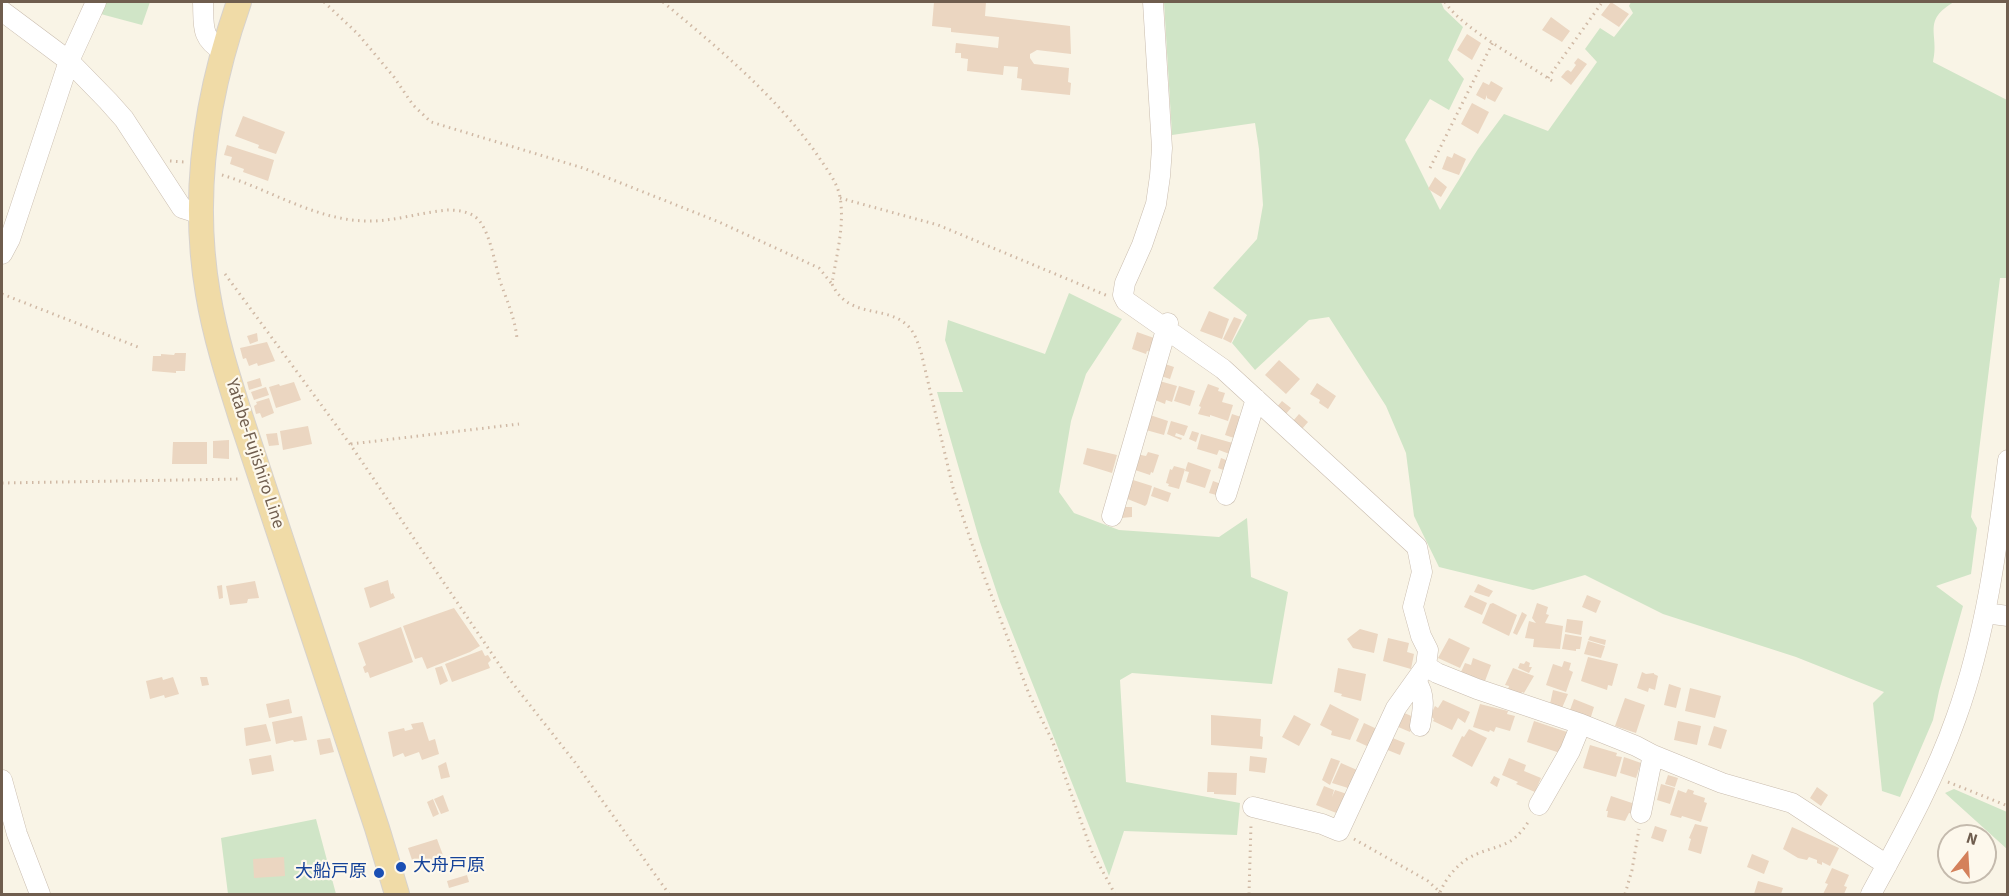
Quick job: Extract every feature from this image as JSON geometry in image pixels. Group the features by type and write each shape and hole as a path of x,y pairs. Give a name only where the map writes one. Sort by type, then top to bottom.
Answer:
{"main road":[{"name":"Yatabe-Fujishiro Line","path":"238,2 223,51 207,121 202,167 201,214 208,297 220,351 397,894"}],"street":[{"path":"2,254 13,231 69,61 96,2"},
{"path":"203,2 206,36 209,42 223,51"},
{"path":"1153,2 1162,148 1160,177 1156,204 1142,245 1125,283 1123,295 1126,301 1167,325 1223,369 1417,548 1422,572 1413,607 1421,636 1428,650 1421,673 1424,704 1420,726"},
{"path":"2,11 69,61 124,119 182,208 201,214"},
{"path":"1112,516 1167,325"},
{"path":"1226,495 1256,399"},
{"path":"1871,894 1932,776 1956,718 1985,613 1996,552 2007,460"},
{"path":"1985,613 2007,616"},
{"path":"1421,673 1437,673 1581,724 1722,783 1792,803 1887,865"},
{"path":"1253,807 1323,824 1340,831 1396,708 1421,673"},
{"path":"1539,805 1570,751 1581,724"},
{"path":"1641,813 1653,755"},
{"path":"2,780 17,834 40,894"}],"path":[{"path":"324,2 358,34 394,77 413,105 431,122 583,168 718,222 819,268 836,293 848,304 906,324 921,352 953,488 973,547 1029,694 1052,740 1092,852 1114,894"},
{"path":"663,2 752,79 797,126 834,180 840,198 840,225 832,284"},
{"path":"1445,2 1451,11 1493,42 1555,83"},
{"path":"1548,78 1601,4"},
{"path":"1430,168 1493,42"},
{"path":"150,160 202,167 284,199 345,218 378,221 448,210 459,210 475,217 481,224 491,249 516,321 518,339"},
{"path":"840,198 918,218 1108,296 1126,301"},
{"path":"204,263 214,264 221,268 350,444 507,676 574,760 669,894"},
{"path":"2,294 138,347"},
{"path":"350,444 519,424"},
{"path":"2,483 261,477"},
{"path":"1932,776 2007,806"},
{"path":"1340,831 1428,880 1439,893 1446,879 1461,864 1470,858 1507,844 1517,837 1539,805"},
{"path":"1249,894 1253,807"},
{"path":"1624,894 1637,844 1641,813"}],"green space":[{"path":"104,2 150,2 142,25 97,13"},
{"path":"1164,2 1441,2 1444,9 1463,27 1448,60 1464,79 1449,110 1430,99 1405,140 1440,210 1478,149 1504,114 1548,131 1597,62 1585,49 1600,28 1614,37 1633,13 1629,6 1631,2 1954,2 1938,15 1935,22 1933,62 2007,100 2007,278 2000,278 1971,517 1977,528 1971,574 1936,586 1963,606 1933,720 1900,797 1882,791 1873,703 1884,692 1796,657 1663,614 1585,575 1533,590 1439,567 1414,516 1406,453 1386,406 1329,317 1309,320 1255,370 1232,343 1247,315 1213,288 1257,239 1263,205 1255,123 1172,135"},
{"path":"1069,293 1122,319 1086,374 1071,421 1059,492 1074,513 1119,530 1219,537 1247,518 1251,577 1288,592 1272,684 1132,673 1120,680 1126,782 1240,803 1237,835 1124,831 1109,876 1000,602 980,542 937,392 963,392 945,340 948,320 1045,354"},
{"path":"1954,789 2007,812 2007,849 1997,840 1997,824 1979,824 1945,793"},
{"path":"316,819 336,894 228,894 221,838"}],"building":[{"path":"934,2 986,2 985,16 1070,26 1071,54 1037,50 1030,54 1030,58 1034,64 1069,68 1070,95 1021,90 1022,79 1017,78 1018,67 1004,66 1003,75 967,71 968,59 961,58 961,53 955,53 956,43 998,48 999,37 951,32 951,28 932,26"},
{"path":"1611,2 1629,14 1619,27 1601,15"},
{"path":"1551,17 1570,31 1562,42 1542,30"},
{"path":"1467,34 1481,43 1472,60 1457,50"},
{"path":"1578,58 1587,64 1571,85 1561,77 1568,70 1571,72"},
{"path":"1491,81 1503,88 1495,102 1487,98 1487,95 1485,100 1476,95 1483,82 1489,85"},
{"path":"1472,103 1489,112 1478,134 1461,124"},
{"path":"243,116 285,132 276,154 235,136"},
{"path":"227,145 274,160 268,181 243,172 244,169 230,164 232,157 224,155"},
{"path":"1454,153 1466,159 1459,175 1442,169 1447,156 1452,158"},
{"path":"1435,177 1447,187 1441,197 1428,189"},
{"path":"1209,311 1229,319 1222,339 1200,331"},
{"path":"1234,317 1242,320 1231,343 1223,339"},
{"path":"1137,332 1154,338 1151,352 1147,351 1146,354 1132,349"},
{"path":"257,333 258,341 250,344 247,336"},
{"path":"267,342 275,361 249,366 246,358 243,359 240,348"},
{"path":"175,353 186,353 185,371 176,371 176,373 152,371 153,356 174,355"},
{"path":"1279,360 1300,379 1286,394 1265,375"},
{"path":"1165,364 1174,367 1170,379 1161,376"},
{"path":"260,378 262,386 249,390 247,382"},
{"path":"1156,380 1177,386 1172,402 1166,400 1165,404 1155,400"},
{"path":"294,382 301,400 276,408 269,387"},
{"path":"1317,383 1336,396 1328,409 1310,394"},
{"path":"1208,384 1225,393 1222,402 1233,405 1228,421 1198,414"},
{"path":"1179,386 1195,391 1190,406 1174,401"},
{"path":"266,387 269,395 254,400 251,392"},
{"path":"269,398 274,413 262,418 260,413 256,414 254,406 256,402"},
{"path":"1282,401 1291,408 1285,415 1276,408"},
{"path":"1147,414 1168,421 1164,435 1146,430"},
{"path":"1232,414 1244,418 1237,439 1225,435"},
{"path":"1299,414 1308,422 1302,429 1293,421"},
{"path":"1171,421 1188,426 1184,436 1176,433 1175,436 1182,438 1181,440 1167,434"},
{"path":"308,426 312,444 283,450 280,431"},
{"path":"1192,431 1199,433 1196,442 1189,439"},
{"path":"277,433 279,445 269,446 266,434"},
{"path":"1201,434 1236,444 1232,455 1219,450 1217,455 1197,449"},
{"path":"229,440 229,459 213,458 213,441"},
{"path":"173,442 207,442 207,464 172,464"},
{"path":"1087,448 1117,455 1112,473 1083,464"},
{"path":"1148,452 1159,455 1153,473 1151,472 1150,475 1132,469 1136,454 1146,456"},
{"path":"1221,458 1231,462 1228,472 1218,468"},
{"path":"1188,462 1211,470 1205,488 1186,482 1189,472 1185,471"},
{"path":"1174,466 1185,469 1179,489 1168,486 1169,484 1166,483 1170,469 1172,470"},
{"path":"1133,480 1152,486 1145,506 1125,498 1130,482 1132,483"},
{"path":"1213,481 1224,485 1220,496 1209,493"},
{"path":"1154,487 1171,493 1168,502 1151,496"},
{"path":"1121,507 1132,507 1132,517 1121,518"},
{"path":"388,580 391,594 393,593 395,598 370,608 364,588"},
{"path":"255,581 259,598 248,599 247,603 230,605 226,586"},
{"path":"1478,584 1493,591 1489,597 1474,592"},
{"path":"222,585 223,598 219,599 217,586"},
{"path":"1470,595 1487,603 1482,615 1464,607"},
{"path":"1587,595 1601,601 1596,613 1582,607"},
{"path":"1493,603 1517,615 1509,636 1482,623 1490,604"},
{"path":"1537,603 1548,607 1546,614 1549,615 1545,623 1563,626 1560,649 1533,647 1534,639 1525,638 1529,621 1536,623 1532,618"},
{"path":"454,608 480,646 427,669 422,657 415,659 403,626"},
{"path":"1522,612 1527,615 1517,635 1513,633"},
{"path":"1567,619 1583,621 1581,635 1565,632"},
{"path":"401,627 413,662 370,678 368,672 365,673 363,667 366,665 358,643"},
{"path":"1360,629 1378,634 1374,653 1353,648 1347,639"},
{"path":"1565,634 1582,637 1580,649 1576,651 1562,649"},
{"path":"1590,636 1606,640 1605,645 1588,640"},
{"path":"1388,638 1409,643 1407,652 1414,654 1411,669 1383,661"},
{"path":"1449,638 1470,648 1460,668 1438,658"},
{"path":"1588,641 1605,646 1601,658 1584,654"},
{"path":"482,650 491,660 488,663 490,668 452,682 445,664"},
{"path":"1588,657 1618,664 1612,686 1608,685 1607,690 1581,681"},
{"path":"1473,658 1491,665 1485,681 1461,672 1465,663 1471,665"},
{"path":"1526,661 1530,663 1529,667 1532,667 1529,673 1518,668 1520,663 1524,664"},
{"path":"1564,661 1571,663 1569,670 1573,672 1566,692 1546,685 1553,664 1562,667"},
{"path":"442,666 448,681 440,685 435,668"},
{"path":"1338,668 1366,674 1361,701 1334,692"},
{"path":"1513,668 1534,676 1521,696 1508,690 1509,686 1505,685"},
{"path":"1642,672 1654,673 1658,676 1655,690 1649,688 1648,692 1637,688"},
{"path":"162,677 163,680 173,677 179,694 150,699 146,681"},
{"path":"200,677 207,677 209,685 202,686"},
{"path":"1669,684 1681,688 1676,708 1664,705"},
{"path":"1690,688 1721,696 1715,718 1685,711"},
{"path":"1553,690 1568,694 1562,708 1550,704"},
{"path":"1625,698 1645,705 1636,733 1615,726"},
{"path":"289,699 292,713 269,718 266,704"},
{"path":"1574,699 1594,707 1590,720 1570,710"},
{"path":"1443,700 1470,712 1465,723 1458,718 1452,730 1433,721 1434,719 1430,716 1435,706 1438,708"},
{"path":"1330,704 1359,719 1350,740 1331,735 1332,731 1320,725"},
{"path":"1480,704 1508,711 1507,714 1515,716 1510,731 1496,727 1494,732 1490,730 1489,732 1473,727"},
{"path":"1402,712 1416,718 1410,732 1396,726"},
{"path":"1211,715 1261,719 1262,749 1211,745"},
{"path":"1294,715 1311,724 1299,746 1282,737"},
{"path":"302,716 307,740 276,744 272,722"},
{"path":"1534,721 1567,732 1560,753 1527,742"},
{"path":"1678,721 1701,726 1697,745 1674,740"},
{"path":"423,722 429,741 435,739 439,754 422,760 419,752 405,757 403,753 393,757 388,732 404,728 405,731 413,729 411,724"},
{"path":"1364,723 1377,729 1369,747 1356,741"},
{"path":"266,724 271,741 246,746 244,728"},
{"path":"1714,726 1727,730 1721,749 1708,745"},
{"path":"1469,729 1487,738 1472,767 1452,756 1462,736 1464,737"},
{"path":"1390,737 1405,743 1400,755 1385,749"},
{"path":"330,738 334,752 320,755 317,740"},
{"path":"1590,745 1617,753 1616,756 1622,757 1616,777 1583,768"},
{"path":"271,755 274,771 252,775 249,759"},
{"path":"1250,756 1267,758 1265,773 1249,771"},
{"path":"1624,757 1641,763 1636,778 1620,773"},
{"path":"1331,758 1340,761 1330,785 1322,780"},
{"path":"1509,758 1526,765 1524,771 1541,778 1535,792 1502,775"},
{"path":"446,762 450,777 441,779 438,766"},
{"path":"1341,763 1357,770 1348,788 1332,783"},
{"path":"1208,772 1237,773 1236,795 1207,792"},
{"path":"1668,775 1678,778 1675,787 1665,784"},
{"path":"1494,776 1500,779 1497,787 1490,783"},
{"path":"1661,784 1675,788 1670,804 1657,800"},
{"path":"1324,786 1334,790 1332,797 1335,790 1347,794 1339,814 1316,805"},
{"path":"1817,787 1828,795 1821,806 1810,798"},
{"path":"1688,789 1694,791 1693,794 1705,798 1704,802 1707,803 1701,822 1670,815 1678,790 1686,793"},
{"path":"443,795 449,811 441,814 434,799"},
{"path":"1611,796 1636,806 1634,814 1629,813 1625,821 1607,817 1608,811 1606,811"},
{"path":"433,799 439,814 433,817 427,802"},
{"path":"1695,824 1708,827 1701,854 1688,850 1691,839 1689,838"},
{"path":"1655,826 1667,830 1663,842 1651,838"},
{"path":"1792,827 1839,848 1830,866 1822,862 1822,865 1817,863 1817,860 1809,857 1807,860 1798,858 1783,849"},
{"path":"437,839 444,858 419,866 417,861 413,863 408,848"},
{"path":"1752,854 1769,861 1764,874 1747,867"},
{"path":"284,857 285,876 254,878 253,859"},
{"path":"1832,868 1849,875 1844,886 1847,887 1844,894 1823,894"},
{"path":"467,875 469,882 449,888 447,881"},
{"path":"1758,881 1783,888 1781,894 1754,894"}],"place":[{"name":"大舟戸原","path":"401,867"},
{"name":"大船戸原","path":"379,873"}]}
